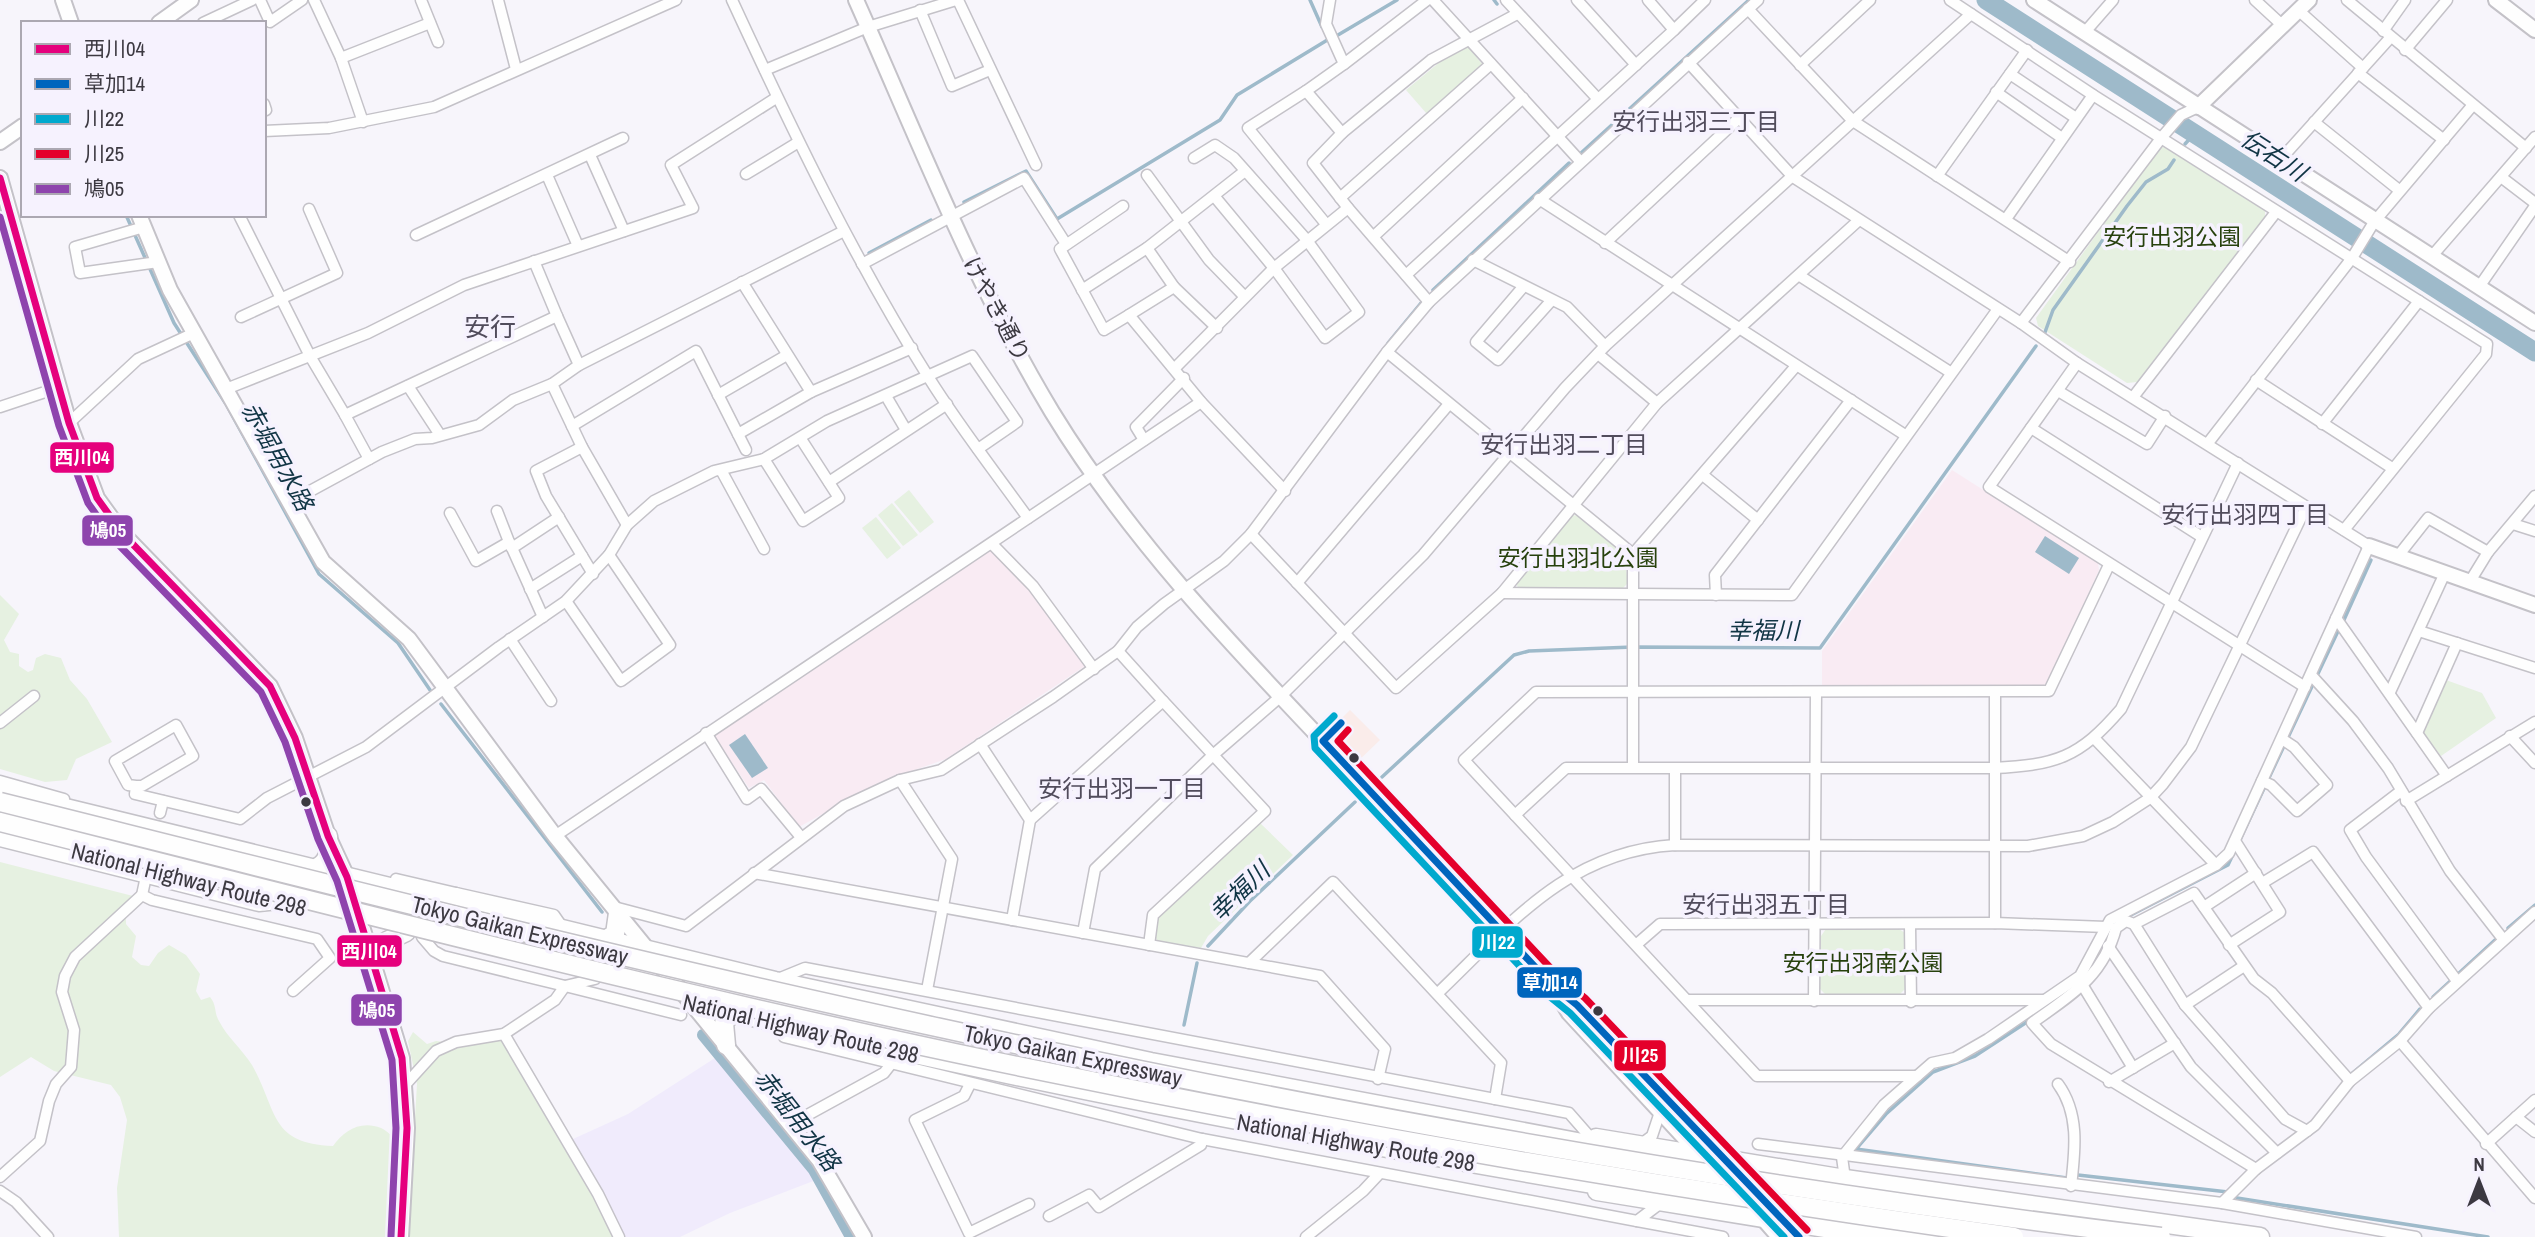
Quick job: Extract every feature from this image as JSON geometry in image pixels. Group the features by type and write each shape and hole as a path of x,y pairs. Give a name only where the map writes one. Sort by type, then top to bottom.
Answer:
{"highway":[{"name":"National Highway Route 298","path":"0,792 347,877 449,897 567,932 775,981 1151,1062 1609,1148"},
{"name":"Tokyo Gaikan Expressway","path":"0,802 745,985 1137,1069 1609,1157 1903,1202 2161,1237"},
{"name":"Tokyo Gaikan Expressway","path":"0,822 754,1007 1147,1092 1609,1177 2014,1237"},
{"name":"National Highway Route 298","path":"0,832 595,979 686,1009 732,1013 1136,1101 1376,1147 1610,1187"},
{"path":"314,869 321,866 330,853 328,836"},
{"path":"603,941 615,934 615,910"},
{"path":"373,967 387,941 414,935"},
{"path":"726,1045 724,1023 732,1013"},
{"path":"1151,1062 1723,1161 2260,1237"},
{"path":"1136,1101 1363,1152 1763,1218 1782,1229 1836,1234 1877,1232 1948,1237"},
{"path":"1875,1189 2241,1237"}],"street":[{"path":"63,0 70,21"},
{"path":"162,21 191,0"},
{"path":"207,21 253,0"},
{"path":"260,0 266,21"},
{"path":"267,25 302,0"},
{"path":"314,0 341,58 363,122"},
{"path":"421,0 438,42"},
{"path":"498,0 516,69"},
{"path":"266,131 330,128 434,107 676,0"},
{"path":"733,0 797,143 862,264 929,378 1028,518"},
{"name":"けやき通り","path":"856,0 977,275 1053,414 1093,473 1184,592 1552,985"},
{"path":"765,70 868,27 957,0 1036,164"},
{"path":"1330,0 1326,24 1344,64"},
{"path":"1326,224 1248,128 1344,64 1427,0"},
{"path":"1433,0 1580,161"},
{"path":"1577,0 1636,65"},
{"path":"1648,0 1674,30"},
{"path":"1406,275 1705,0"},
{"path":"615,910 685,926 800,836 844,806 900,780 941,770 1118,651 1137,627 1224,561 1251,534 1387,352 1429,302 1758,0"},
{"path":"1800,65 1870,0"},
{"path":"1950,0 2093,95 2162,136 2276,212 2487,344 2486,354 2344,530"},
{"path":"2034,0 2374,222 2535,323"},
{"path":"2085,32 2113,0"},
{"path":"2255,0 2282,25"},
{"path":"2347,0 2525,148"},
{"path":"2280,160 2361,70 2405,0"},
{"path":"2405,50 2446,0"},
{"path":"2496,0 2535,30"},
{"path":"1510,2 1517,15 1597,99"},
{"path":"2021,323 2070,262 2162,136 2181,115 2198,107 2303,5 2361,70 2444,140"},
{"path":"1748,9 1853,121 2070,262"},
{"path":"920,10 952,86 990,70"},
{"path":"1083,933 1095,869 1213,755 1281,696 1423,555 1601,350 1971,14"},
{"path":"1429,302 1312,163 1342,133 1432,60 1517,15"},
{"path":"341,58 430,23"},
{"path":"1937,176 2028,50"},
{"path":"1688,62 1793,177 2021,323 2077,363 2134,396 2369,546 2444,575 2535,605"},
{"path":"1340,198 1492,64"},
{"path":"2010,74 2076,118"},
{"path":"1306,91 1342,133"},
{"path":"1996,92 2062,138"},
{"path":"2006,219 2093,95"},
{"path":"226,389 393,323 464,285 692,208 671,165 776,98"},
{"path":"1374,236 1523,98"},
{"path":"2208,443 2352,258 2374,222 2399,190 2472,106"},
{"path":"1605,243 1738,119"},
{"path":"2314,122 2399,190"},
{"path":"0,142 21,127"},
{"path":"2431,256 2535,137"},
{"path":"416,235 623,138"},
{"path":"746,174 797,143"},
{"path":"1194,158 1215,145 1234,158 1306,239 1359,312 1325,338 1215,197"},
{"path":"590,155 624,231"},
{"path":"1082,290 1147,248 1245,171"},
{"path":"547,175 578,246"},
{"path":"1147,175 1180,223 1244,296"},
{"path":"2479,287 2535,204 2501,177"},
{"path":"0,178 69,423 89,481 108,515 123,534 270,686 284,712 328,836 347,877 398,1043 406,1084 407,1148 401,1237"},
{"path":"862,264 1024,178 1066,244"},
{"path":"1539,200 1905,435"},
{"path":"1123,206 1060,248 1104,330 1174,287"},
{"path":"1175,368 1273,268 1348,208"},
{"path":"241,317 337,273 309,209"},
{"path":"2134,396 2276,212"},
{"path":"240,217 310,356 369,459"},
{"path":"158,262 80,273 75,247 142,221 158,262 192,333 323,562 409,639 555,836 651,953 686,1009 726,1045 791,1124 838,1187 864,1237"},
{"path":"1251,534 1396,688 1502,593 1657,403 1741,330 1858,221"},
{"path":"290,502 369,459 415,439 479,425 513,400 552,384 579,365 845,231"},
{"path":"1147,248 1174,287 1217,328"},
{"path":"1473,260 1567,307 1601,350 1657,403"},
{"path":"534,261 579,365"},
{"path":"1800,276 1950,372"},
{"path":"741,282 810,392"},
{"path":"1523,287 1476,342 1498,360 1551,301"},
{"path":"2322,424 2419,301"},
{"path":"1502,593 1791,595 1998,309"},
{"path":"1129,315 1184,378 1201,402 1284,491"},
{"path":"345,415 557,316"},
{"path":"69,423 138,359 192,333"},
{"path":"738,434 810,392 912,348"},
{"path":"572,426 696,351 746,450"},
{"path":"1387,352 1633,554"},
{"path":"718,395 787,355"},
{"path":"136,786 135,794 240,819 267,798 366,747 510,639 566,601 593,575 627,525 654,501 720,470 764,459 827,421 929,378 972,356 1017,422 978,449"},
{"path":"2077,363 1989,487 2305,687"},
{"path":"1633,767 1633,554 1704,476 1796,366"},
{"path":"1144,440 1136,427 1184,378"},
{"path":"2256,380 2392,468"},
{"path":"552,384 582,447 627,525"},
{"path":"408,386 440,435"},
{"path":"0,407 60,387"},
{"path":"2058,391 2147,444 2165,416"},
{"path":"886,396 906,429"},
{"path":"1716,595 1715,575 1851,400"},
{"path":"555,836 1201,402"},
{"path":"829,482 947,404"},
{"path":"1297,583 1449,404"},
{"path":"2031,428 2202,537"},
{"path":"764,459 803,521 839,498 800,439"},
{"path":"582,447 536,471 593,575"},
{"path":"1515,815 1566,768 1993,768 2035,766 2074,753 2095,740 2121,709 2238,463"},
{"path":"720,470 764,549"},
{"path":"1704,476 1758,520"},
{"path":"2469,583 2488,552 2535,496"},
{"path":"1438,993 1502,932 1571,874 1621,853 1675,845 2048,844 2083,836 2113,822 2150,798 2191,747 2306,507"},
{"path":"497,511 543,617"},
{"path":"450,513 476,561 559,517"},
{"path":"2398,556 2428,518 2488,552"},
{"path":"2513,524 2535,531"},
{"path":"992,544 1033,586 1094,669"},
{"path":"1844,1179 1842,1157 1884,1105 1931,1063 1955,1058 1988,1039 2080,976 2110,920 2216,865 2229,853 2369,546"},
{"path":"566,601 621,681 670,645 609,555"},
{"path":"530,589 582,556"},
{"path":"1917,1076 1757,1076 1464,760 1536,692 2049,691 2109,565"},
{"path":"2390,692 2444,575"},
{"path":"2336,618 2447,776"},
{"path":"2419,631 2535,668"},
{"path":"510,639 551,701"},
{"path":"2417,733 2457,643"},
{"path":"1118,651 1265,811 1153,915 1149,945"},
{"path":"2311,676 2353,721 2388,768 2450,870 2503,939"},
{"path":"1814,1001 1817,925 1816,692"},
{"path":"1994,693 1995,923"},
{"path":"0,723 34,696"},
{"path":"1012,920 1030,820 1163,701"},
{"path":"2406,801 2535,722"},
{"path":"176,725 193,756 142,786 136,786 128,785 115,761 176,725"},
{"path":"706,733 747,799 761,789 800,836"},
{"path":"2510,736 2535,763"},
{"path":"2262,781 2271,785 2297,811 2327,785 2294,747 2282,739"},
{"path":"2095,740 2216,865"},
{"path":"980,744 1030,820"},
{"path":"1675,769 1675,845"},
{"path":"900,780 952,859 927,990"},
{"path":"0,781 248,844 262,857"},
{"path":"2401,790 2350,830 2366,857 2457,981"},
{"path":"160,813 163,801"},
{"path":"0,841 260,906 288,903"},
{"path":"2229,945 2280,912 2264,882 2235,841"},
{"path":"2264,882 2313,852 2429,1008"},
{"path":"754,873 1320,976 1385,1049 1378,1079"},
{"path":"2204,906 2256,873"},
{"path":"396,878 449,897"},
{"path":"0,1177 40,1141 52,1092 71,1067 74,1030 62,992 70,966 83,948 142,895 145,881"},
{"path":"1249,962 1333,882 1501,1063 1495,1099"},
{"path":"2134,924 2194,893 2244,966 2272,993 2350,1081"},
{"path":"142,895 317,939 330,958 293,991"},
{"path":"2222,1203 2256,1169 2315,1125 2350,1081 2400,1041 2457,981 2535,913"},
{"path":"2256,1169 2109,1082 2051,1044 2032,1023 2089,981 2111,947 2116,928 2126,921 2134,924 2185,1005 2285,1119 2307,1131"},
{"path":"1637,944 1660,924 1995,923 2106,927"},
{"path":"1910,925 1911,1002"},
{"path":"414,935 443,956 565,986 686,1009"},
{"path":"2100,942 2111,947 2191,1068 2277,1153"},
{"path":"2185,1005 2244,966"},
{"path":"775,981 804,968 927,990 1378,1079 1569,1113 1590,1137"},
{"path":"406,1084 429,1058 446,1045 504,1034 555,1000 565,986 595,979"},
{"path":"1552,985 1569,1013 1701,1156 1763,1218"},
{"path":"1552,985 1577,1005 1723,1161 1782,1229 1799,1237"},
{"path":"2083,986 2133,1068"},
{"path":"1687,1000 2043,1000"},
{"path":"778,1024 784,1037 1202,1139 1378,1175 1723,1237"},
{"path":"504,1034 598,1194 619,1237"},
{"path":"2400,1041 2535,1198"},
{"path":"2109,1082 2175,1043"},
{"path":"791,1124 884,1073 891,1064"},
{"path":"970,1084 964,1096 915,1121 969,1233 1029,1203"},
{"path":"2058,1084 2069,1099 2076,1147 2071,1186"},
{"path":"2486,1144 2535,1100"},
{"path":"1640,1145 1652,1136 1660,1112"},
{"path":"2516,1117 2535,1132"},
{"path":"1049,1216 1089,1195 1099,1207 1200,1145 1202,1139"},
{"path":"1758,1144 1842,1157 2222,1203 2416,1237"},
{"path":"1306,1237 1363,1191 1378,1175"},
{"path":"0,1191 16,1202 48,1237"},
{"path":"1637,1221 1662,1201"}],"shaded area":[{"path":"1952,470 2098,563 2099,570 2049,682 2040,687 1822,685 1822,651"},
{"path":"986,550 992,550 1028,588 1085,666 946,759 880,782 799,827 764,780 749,788 712,733"},
{"path":"1350,710 1380,740 1356,763 1327,733"},
{"path":"715,1058 795,1149 816,1180 730,1213 680,1237 623,1237 573,1139 628,1114"}],"green space":[{"path":"1468,47 1483,65 1427,114 1406,90 1441,61"},
{"name":"安行出羽公園","path":"2169,146 2265,209 2265,218 2137,382 2127,383 2038,326 2036,318 2159,148"},
{"path":"909,490 934,522 920,533 894,502"},
{"path":"892,503 918,535 903,546 878,515"},
{"name":"安行出羽北公園","path":"1578,515 1624,553 1628,583 1622,589 1519,589 1515,582 1569,516"},
{"path":"876,517 901,548 887,559 862,528"},
{"path":"0,595 19,614 4,640 10,652 19,654 19,666 28,672 33,670 36,658 45,654 61,658 70,680 87,699 112,742 76,759 67,780 45,782 0,769"},
{"path":"2446,680 2482,693 2496,718 2441,756 2423,733"},
{"path":"1259,822 1293,855 1208,936 1201,948 1159,942 1154,936 1158,917"},
{"path":"0,862 133,896 126,904 126,924 136,936 132,957 141,965 149,966 158,953 169,945 186,955 200,974 196,991 201,1000 210,997 219,1021 252,1065 278,1122 297,1139 333,1146 353,1128 366,1125 383,1129 399,1140 391,1237 119,1237 117,1188 127,1120 120,1097 111,1085 54,1071 31,1057 0,1077"},
{"name":"安行出羽南公園","path":"1826,929 1899,929 1905,933 1905,989 1899,995 1826,995 1820,989 1821,936"},
{"path":"413,1032 427,1044 436,1041 462,1044 504,1040 622,1237 408,1237 417,1084 408,1041"}],"water":[{"path":"2045,536 2079,558 2069,574 2035,552"},
{"path":"745,734 768,768 752,778 729,745"}],"waterway":[{"path":"1310,0 1322,27"},
{"path":"1338,35 1397,0"},
{"path":"1494,0 1497,4"},
{"path":"1581,153 1749,0"},
{"name":"伝右川","path":"1986,0 2535,352"},
{"path":"964,202 1026,171 1057,219 1220,120 1237,95 1329,39"},
{"name":"幸福川","path":"2185,144 2194,134"},
{"name":"幸福川","path":"2044,335 2053,310 2127,206 2146,182 2168,169 2174,160"},
{"path":"1433,290 1569,163"},
{"name":"赤堀用水路","path":"127,217 174,323 226,404 319,574 398,643 430,690"},
{"path":"869,253 931,220"},
{"path":"1388,343 1421,303"},
{"name":"幸福川","path":"1382,777 1514,655 1529,651 1633,647 1820,648 2036,346"},
{"path":"2343,622 2371,560"},
{"path":"2125,918 2228,865 2339,629"},
{"name":"赤堀用水路","path":"441,704 602,912"},
{"name":"幸福川","path":"1208,946 1250,901 1355,802"},
{"path":"2508,928 2535,905"},
{"path":"2433,997 2495,940"},
{"name":"幸福川","path":"1184,1025 1197,963"},
{"path":"2349,1076 2399,1034 2420,1009"},
{"path":"2030,1020 1975,1056 1933,1072 1886,1114 1856,1149 2067,1178"},
{"name":"赤堀用水路","path":"703,1035 814,1170 851,1237"},
{"path":"2078,1175 2228,1192"},
{"path":"2237,1198 2488,1237"}],"transit line":[{"name":"西川04","path":"0,178 69,423 97,498 123,534 270,686 295,738 328,836 347,877 402,1058 407,1128 401,1237"},
{"name":"鳩05","path":"0,217 59,426 88,503 115,541 261,692 285,742 318,839 337,881 392,1060 396,1128 391,1236"},
{"name":"川22","path":"1334,716 1314,736 1315,748 1544,992 1570,1013 1784,1237"},
{"name":"草加14","path":"1341,723 1323,741 1552,985 1577,1005 1799,1237"},
{"name":"川25","path":"1348,730 1338,741 1559,977 1585,998 1807,1230"}],"district":[{"name":"安行出羽三丁目","path":"1696,121"},
{"name":"安行","path":"490,326"},
{"name":"安行出羽二丁目","path":"1564,444"},
{"name":"安行出羽四丁目","path":"2245,514"},
{"name":"安行出羽一丁目","path":"1122,788"},
{"name":"安行出羽五丁目","path":"1766,904"}]}
